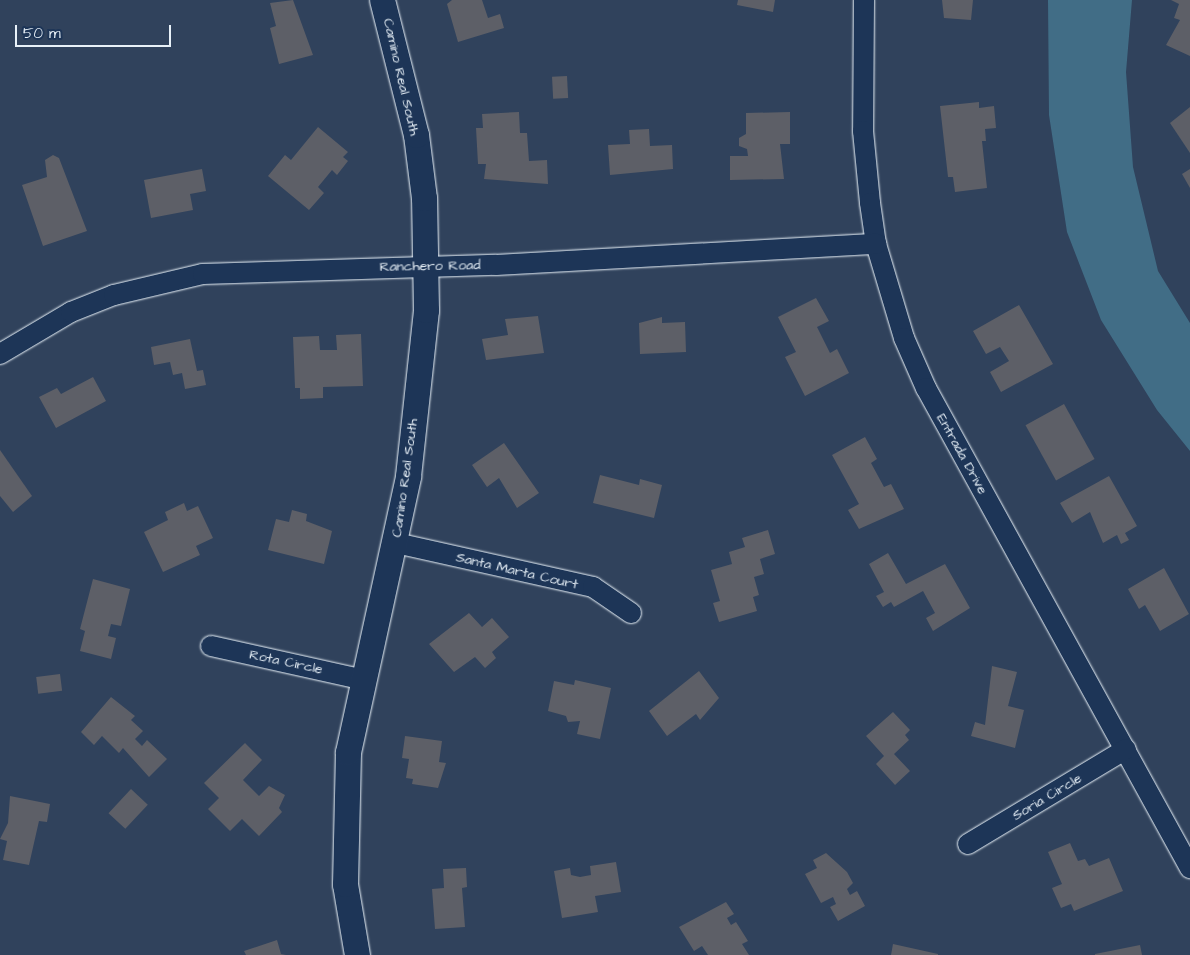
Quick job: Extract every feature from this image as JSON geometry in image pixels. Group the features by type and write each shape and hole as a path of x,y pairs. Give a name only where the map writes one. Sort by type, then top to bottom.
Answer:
{"street":[{"name":"Camino Real South","path":"357,955 345,884 343,824 348,752 360,679 396,543 408,476 427,266 416,135 382,0"},
{"name":"Entrada Drive","path":"864,0 863,130 876,244 904,338 926,388 1190,868"},
{"name":"Ranchero Road","path":"0,354 71,312 158,282 203,274 427,266 876,244"},
{"name":"Santa Marta Court","path":"396,543 593,587 632,613"},
{"name":"Rota Circle","path":"211,646 360,679"},
{"name":"Soria Circle","path":"968,844 1126,749"}],"water":[{"path":"1048,0 1132,0 1126,72 1133,167 1158,271 1190,323 1190,451 1157,410 1101,320 1067,232 1049,115"}],"building":[{"path":"293,0 313,55 279,64 270,28 276,26 270,3"},
{"path":"452,0 482,0 488,18 500,14 504,28 458,42 447,4"},
{"path":"738,0 775,0 773,12 737,5"},
{"path":"942,0 973,0 971,20 944,18"},
{"path":"1171,0 1190,0 1190,56 1166,45 1180,20 1174,18 1179,4"},
{"path":"567,76 568,98 553,99 552,77"},
{"path":"979,102 979,108 994,106 996,128 985,129 986,141 982,141 987,188 955,192 953,177 948,177 940,106"},
{"path":"1190,107 1190,153 1170,123"},
{"path":"519,112 520,133 527,133 529,161 547,160 548,184 484,179 486,164 478,164 476,128 483,128 482,114"},
{"path":"790,112 790,144 780,144 784,179 730,180 730,156 748,156 747,149 739,146 739,138 746,134 746,113"},
{"path":"318,127 348,152 343,157 348,161 337,175 332,170 318,187 324,193 309,210 268,176 285,155 291,160"},
{"path":"649,129 650,146 672,145 673,169 610,175 608,145 630,144 629,130"},
{"path":"53,155 59,158 87,231 43,246 22,185 47,177 45,160"},
{"path":"202,169 206,191 190,194 193,210 151,218 144,180"},
{"path":"1190,169 1190,188 1182,174"},
{"path":"816,298 829,321 817,327 830,353 837,349 849,373 805,396 785,357 796,352 778,317"},
{"path":"1019,305 1053,364 1001,392 990,372 1009,361 1000,347 986,354 973,331"},
{"path":"538,316 544,353 486,360 482,339 508,335 505,319"},
{"path":"662,317 662,323 685,322 686,352 640,354 639,323"},
{"path":"361,334 363,386 323,387 323,398 300,399 300,388 295,388 293,337 319,336 320,350 337,350 336,335"},
{"path":"190,339 197,371 203,370 206,385 185,389 182,373 173,375 170,362 154,365 151,347"},
{"path":"93,377 106,401 56,428 39,397 57,388 61,394"},
{"path":"1064,404 1095,459 1056,480 1026,425"},
{"path":"865,437 877,459 871,463 884,487 891,484 904,509 859,529 848,510 859,504 832,455"},
{"path":"504,443 539,493 517,508 499,478 487,487 472,465"},
{"path":"0,450 32,496 13,512 0,496"},
{"path":"600,475 639,485 640,479 662,485 654,518 593,503"},
{"path":"1109,476 1137,526 1125,533 1129,540 1121,544 1117,535 1103,543 1090,512 1072,523 1060,503"},
{"path":"184,503 187,511 198,506 213,538 196,546 200,555 163,572 144,532 168,520 165,512"},
{"path":"292,510 307,514 306,521 332,531 324,564 268,550 276,519 289,522"},
{"path":"768,530 775,554 760,559 764,574 754,577 759,595 753,597 757,611 719,622 713,603 720,601 711,570 732,564 729,552 745,547 742,538"},
{"path":"888,553 906,584 945,564 970,608 933,631 926,618 935,613 923,591 894,607 891,602 883,607 876,596 884,592 869,564"},
{"path":"1164,568 1189,614 1160,631 1145,605 1139,609 1128,589"},
{"path":"93,579 130,589 121,626 111,624 108,636 116,638 111,659 80,651 85,631 80,629"},
{"path":"469,613 482,627 492,618 509,637 492,652 496,658 485,668 475,657 454,672 429,644"},
{"path":"992,666 1017,672 1008,706 1024,710 1015,748 971,736 975,722 985,725"},
{"path":"699,671 719,698 700,720 696,714 667,736 649,711"},
{"path":"60,674 62,691 38,694 36,677"},
{"path":"575,680 611,688 600,739 577,734 580,721 568,722 566,716 548,711 554,681 574,685"},
{"path":"111,697 135,716 131,720 143,731 135,739 142,746 147,740 167,759 149,777 123,748 119,753 102,736 94,745 81,732"},
{"path":"893,712 910,730 905,735 909,740 894,754 910,771 895,785 876,764 884,756 866,736"},
{"path":"405,736 442,741 439,762 446,763 438,788 412,784 413,779 406,778 409,759 402,758"},
{"path":"245,743 262,760 243,780 259,796 269,786 285,795 279,808 282,812 259,836 242,819 230,831 208,809 219,798 204,783"},
{"path":"131,789 148,805 125,829 108,813"},
{"path":"10,796 50,804 47,822 39,821 29,865 3,860 7,841 0,839 8,823"},
{"path":"1070,843 1078,861 1085,859 1089,866 1109,858 1123,891 1074,911 1071,904 1061,908 1052,888 1062,884 1048,852"},
{"path":"826,853 847,872 853,883 847,889 850,895 857,891 865,906 838,921 830,907 836,904 833,897 821,903 805,874 817,868 813,860"},
{"path":"616,862 621,892 595,896 598,912 562,918 554,871 570,868 571,875 580,877 591,875 590,866"},
{"path":"466,868 467,887 462,888 465,927 435,929 432,889 444,888 443,869"},
{"path":"726,902 734,914 727,918 731,925 736,922 748,941 742,944 749,955 708,955 702,946 694,951 679,927"},
{"path":"277,940 281,954 286,955 246,955 244,951"},
{"path":"893,944 938,954 938,955 891,955"},
{"path":"1140,945 1142,955 1095,955 1095,954"}]}
